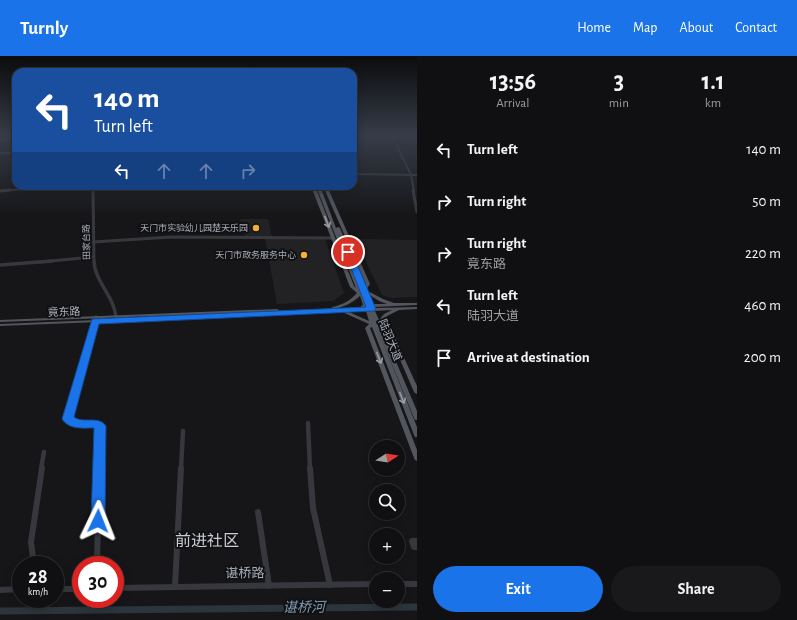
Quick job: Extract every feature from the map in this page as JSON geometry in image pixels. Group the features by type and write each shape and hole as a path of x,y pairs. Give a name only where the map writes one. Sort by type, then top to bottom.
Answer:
{"main road":[{"path":"315,190 352,287 381,300 400,306"},
{"name":"陆羽大道","path":"321,190 368,308 417,418"},
{"path":"327,190 368,284 348,304 334,309"},
{"name":"竟东路","path":"0,321 96,319 368,308 417,304"},
{"path":"400,306 367,328 417,458"},
{"name":"竟东路","path":"400,306 417,308"},
{"path":"334,309 375,324"},
{"name":"竟东路","path":"0,325 96,319 334,309"},
{"path":"385,316 417,392"},
{"name":"陆羽大道","path":"375,324 417,435"}],"street":[{"path":"405,162 411,175 417,212"},
{"path":"357,174 417,175"},
{"path":"0,191 13,190"},
{"name":"田家台路","path":"93,190 93,257 95,268 114,305 116,317"},
{"path":"93,242 171,237 333,238"},
{"path":"0,265 93,257"},
{"path":"96,319 68,419 75,424 96,424 100,426 97,556"},
{"path":"308,423 311,488 330,585"},
{"path":"175,587 183,431"},
{"path":"32,556 31,542 44,452"},
{"path":"258,512 269,586"},
{"path":"417,541 412,541 414,547 417,547"},
{"name":"谌桥路","path":"124,588 369,584"},
{"path":"405,584 417,584"},
{"path":"0,590 12,589"}],"shaded area":[{"name":"天门市实验幼儿园楚天乐园","path":"240,219 268,219 272,237 245,236"},
{"path":"265,238 325,239 344,293 333,301 277,304"},
{"path":"355,239 417,240 417,297 391,298 382,295"}],"waterway":[{"name":"谌桥河","path":"0,611 417,607"}],"place":[{"name":"天门市实验幼儿园楚天乐园","path":"256,228"},
{"name":"天门市政务服务中心","path":"304,255"}],"district":[{"name":"前进社区","path":"207,541"}],"route":[{"path":"98,521 100,426 96,424 75,424 68,419 95,321 372,309 348,252"}]}
